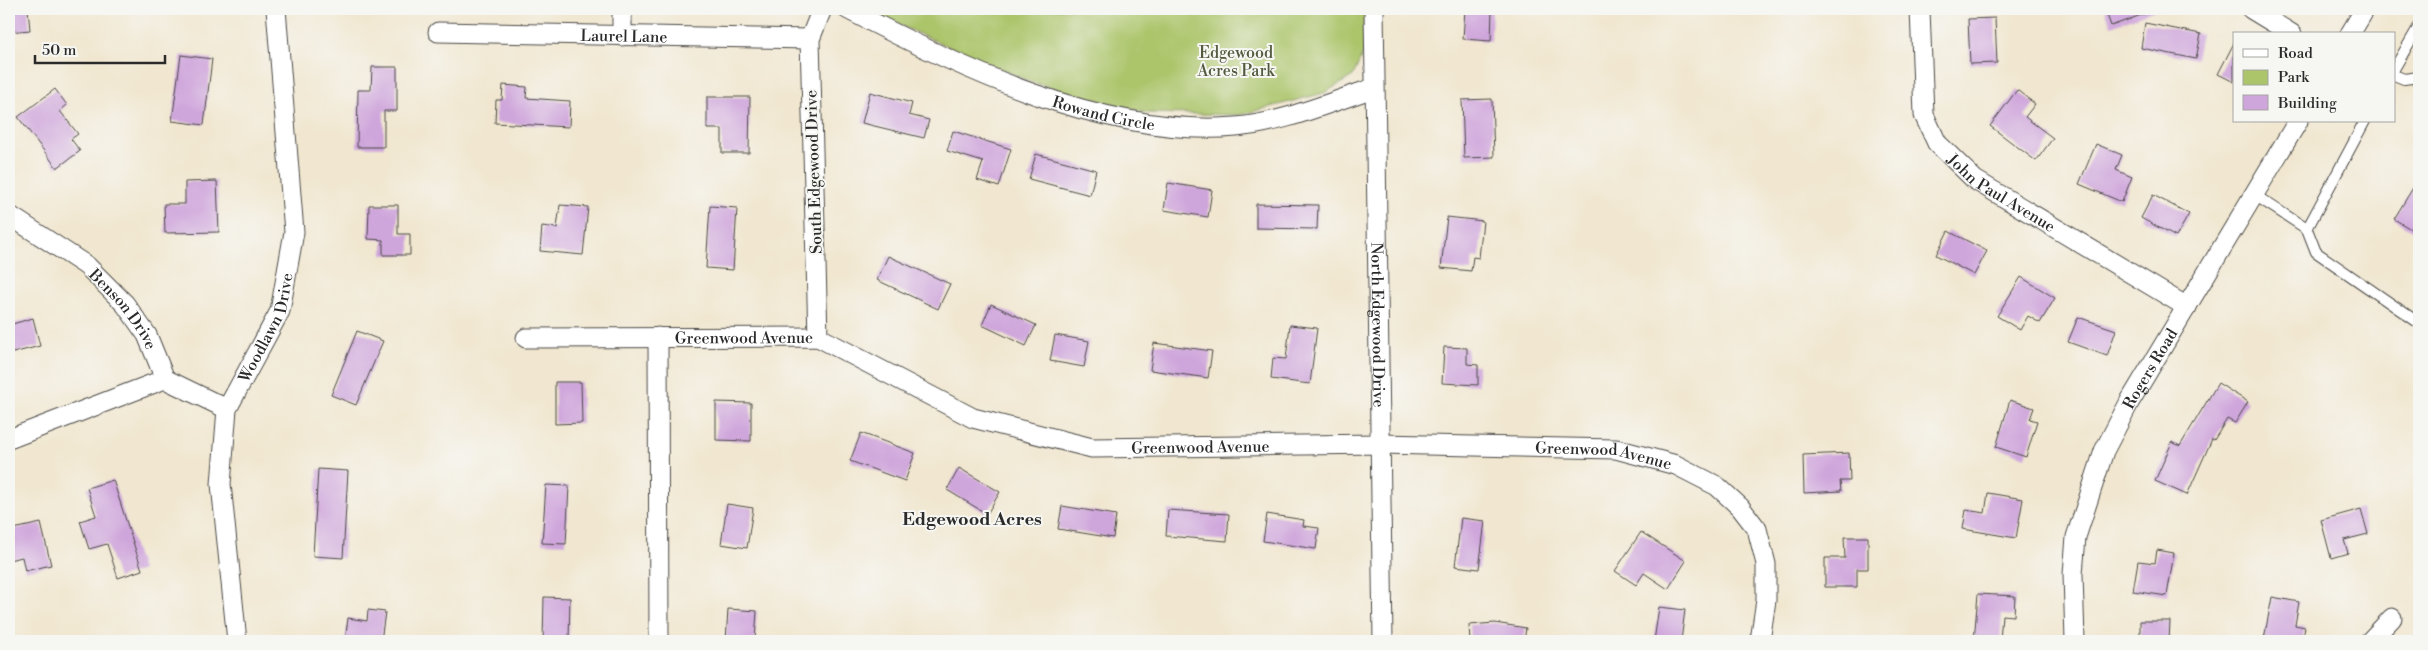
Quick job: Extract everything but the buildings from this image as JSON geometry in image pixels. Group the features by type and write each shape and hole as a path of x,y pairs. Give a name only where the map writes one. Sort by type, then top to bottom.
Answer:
{"street":[{"name":"Woodlawn Drive","path":"237,641 221,484 227,409 280,311 294,232 276,9"},
{"path":"622,9 622,36"},
{"name":"South Edgewood Drive","path":"818,337 810,39 822,9"},
{"name":"Rowand Circle","path":"847,9 911,41 1020,89 1102,113 1178,128 1237,127 1274,120 1374,88"},
{"name":"North Edgewood Drive","path":"1374,9 1382,641"},
{"name":"John Paul Avenue","path":"1920,9 1924,115 1938,143 1975,180 2187,307"},
{"path":"2251,9 2289,32"},
{"path":"2351,32 2365,9"},
{"name":"Laurel Lane","path":"438,32 810,39"},
{"name":"Rogers Road","path":"2075,641 2073,574 2076,537 2091,486 2104,451 2130,401 2297,122"},
{"name":"Benson Drive","path":"9,215 87,266 125,304 147,335 165,379"},
{"path":"658,337 659,641"},
{"name":"Greenwood Avenue","path":"526,338 818,337 973,418 1092,448 1380,444 1616,449 1676,465 1717,486 1740,506 1757,529 1766,564 1766,600 1760,641"},
{"path":"9,440 165,379 227,409"},
{"path":"2370,641 2392,618"}],"lane":[{"path":"2396,66 2419,26"},
{"path":"2396,76 2404,79 2419,77"},
{"path":"2307,229 2364,122"},
{"path":"2253,194 2307,229 2316,252 2419,323"}],"green space":[{"name":"Edgewood Acres Park","path":"862,9 1364,9 1364,51 1353,76 1324,93 1240,115 1146,113 1031,82"}],"district":[{"name":"Edgewood Acres","path":"972,519"}]}
